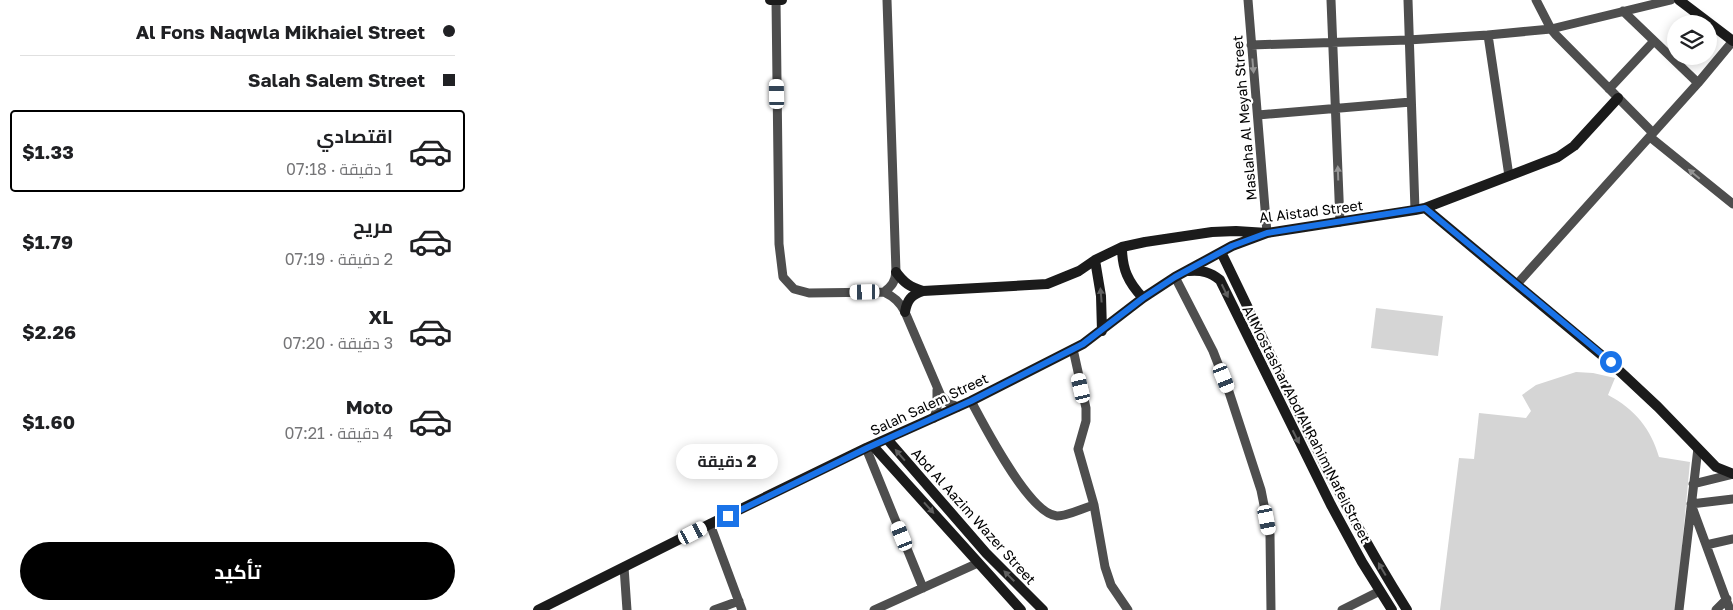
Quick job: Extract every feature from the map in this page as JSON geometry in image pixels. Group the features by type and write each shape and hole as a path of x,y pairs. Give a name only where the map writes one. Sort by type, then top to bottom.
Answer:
{"street":[{"path":"770,0 782,0"},
{"path":"776,0 779,259 783,278 794,289 809,293 884,292 893,296 905,312 941,396 949,403 958,407"},
{"path":"884,292 891,287 895,280 896,272 887,0"},
{"name":"Maslaha Al Meyah Street","path":"1248,0 1267,233"},
{"path":"1331,0 1340,222"},
{"path":"1409,0 1408,40 1411,102 1420,209 1517,283 1611,362 1658,406 1717,467 1733,474"},
{"path":"1536,0 1551,28 1651,135 1733,204"},
{"path":"1251,45 1488,36 1551,28 1671,0"},
{"path":"1517,283 1698,83 1733,41 1679,0"},
{"path":"1623,12 1698,83"},
{"path":"1488,36 1509,176"},
{"path":"1609,89 1654,41"},
{"name":"Al Aistad Street","path":"923,291 1047,284 1079,271 1095,260 1122,247 1175,236 1236,231 1267,233 1420,209 1558,157 1574,146 1618,98"},
{"path":"1258,115 1411,102"},
{"name":"Salah Salem Street","path":"538,610 710,524 971,401 1083,344 1143,298 1175,277 1221,252 1267,233"},
{"path":"1122,247 1122,261 1126,275 1133,287 1143,298"},
{"name":"Al Mostashar Abd Al Rahim Nafei Street","path":"1221,252 1343,499 1383,572 1407,610"},
{"path":"1095,260 1101,296 1102,331"},
{"name":"Al Mostashar Abd Al Rahim Nafei Street","path":"1186,271 1199,270 1211,273 1220,280 1331,505 1362,562 1392,610"},
{"path":"896,272 912,288 923,291"},
{"path":"1175,277 1213,351 1229,392 1261,490 1270,535 1271,610"},
{"path":"905,312 907,302 913,294 923,291"},
{"path":"1073,349 1086,408 1086,420 1078,449 1093,505 1108,576 1118,597 1129,610"},
{"path":"934,418 937,403 937,387"},
{"path":"971,401 1001,456 1038,506 1049,514 1058,516 1093,505"},
{"name":"Abd Al Aazim Wazer Street","path":"887,439 986,553 1043,610"},
{"path":"870,447 923,588"},
{"name":"Abd Al Aazim Wazer Street","path":"870,447 1020,610"},
{"path":"1679,610 1698,448"},
{"path":"1693,484 1733,474"},
{"path":"1691,504 1733,499"},
{"path":"1691,504 1730,610"},
{"path":"710,524 740,606 714,610"},
{"path":"1706,545 1733,539"},
{"path":"874,610 977,563"},
{"path":"624,567 627,610"},
{"path":"1342,610 1380,591"},
{"path":"1716,610 1727,599"}],"shaded area":[{"path":"1376,308 1443,316 1438,356 1371,348"},
{"path":"1576,372 1593,373 1615,378 1608,395 1634,413 1641,421 1656,447 1659,457 1690,462 1676,610 1440,610 1459,458 1474,459 1479,413 1526,418 1531,411 1522,395 1536,385"}],"route":[{"path":"728,516 867,448 971,401 1083,344 1143,298 1175,277 1232,246 1267,233 1425,208 1611,362"}]}
